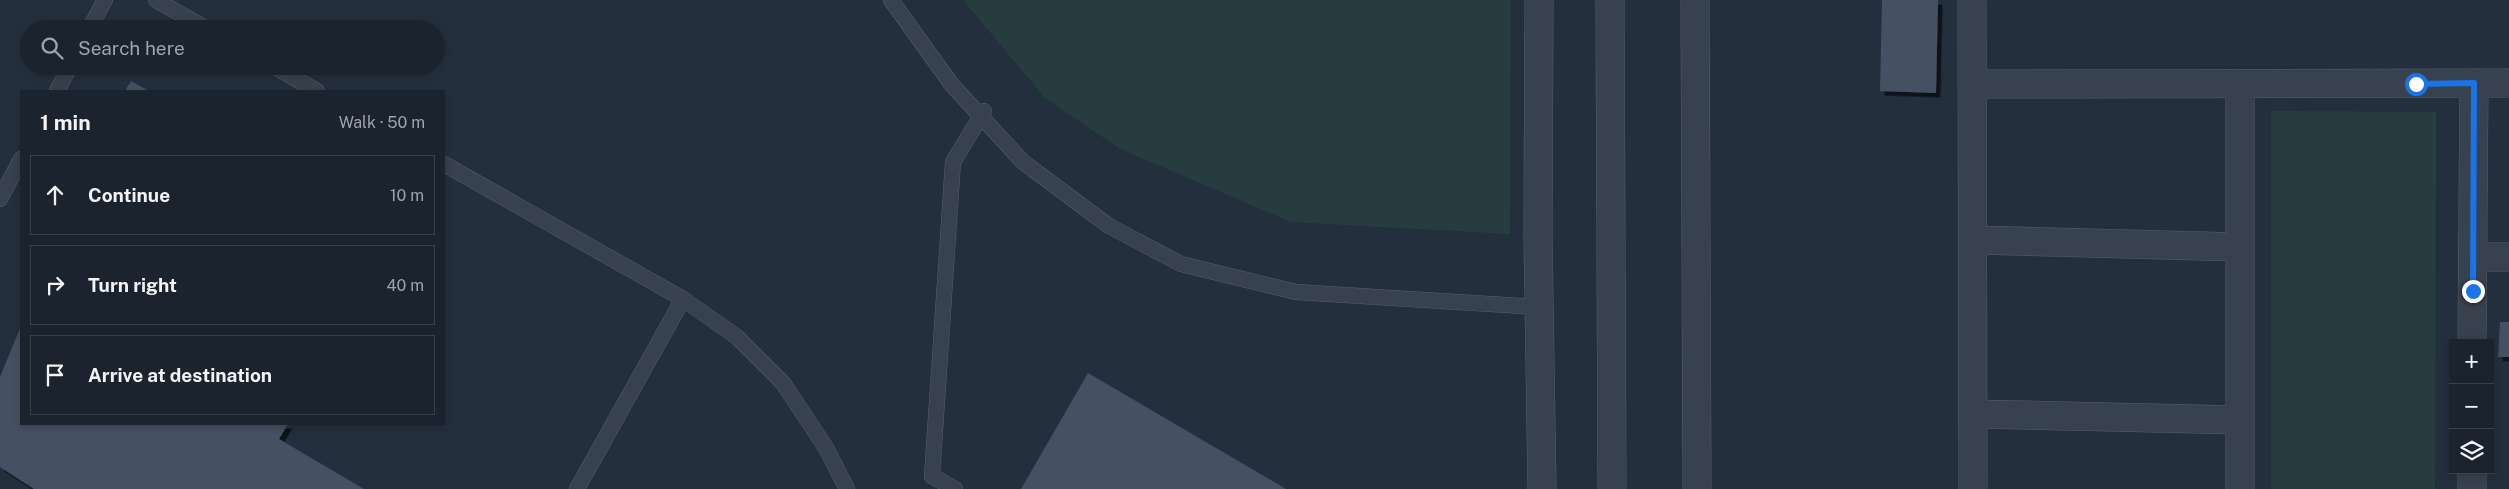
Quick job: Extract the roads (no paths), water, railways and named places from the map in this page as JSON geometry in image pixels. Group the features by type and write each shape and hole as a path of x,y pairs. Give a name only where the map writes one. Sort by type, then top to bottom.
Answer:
{"street":[{"path":"1539,0 1538,307 1542,489"},
{"path":"1610,0 1612,489"},
{"path":"1695,0 1697,489"},
{"path":"1972,4 1973,489"},
{"path":"2472,339 2474,83"},
{"path":"1972,84 2509,83"},
{"path":"2240,84 2240,489"},
{"path":"1973,240 2240,247"},
{"path":"2473,257 2509,257"},
{"path":"1973,414 2240,420"},
{"path":"2472,474 2472,489"}],"lane":[{"path":"94,20 104,0"},
{"path":"156,0 191,20"},
{"path":"891,0 952,85 982,113 1023,162 1109,226 1181,264 1296,292 1538,307"},
{"path":"58,90 65,75"},
{"path":"289,75 315,90"},
{"path":"955,489 932,476 953,162 982,113"},
{"path":"0,199 20,160"},
{"path":"445,165 683,300 737,337 783,383 826,448 847,489"},
{"path":"577,489 683,300"}]}
